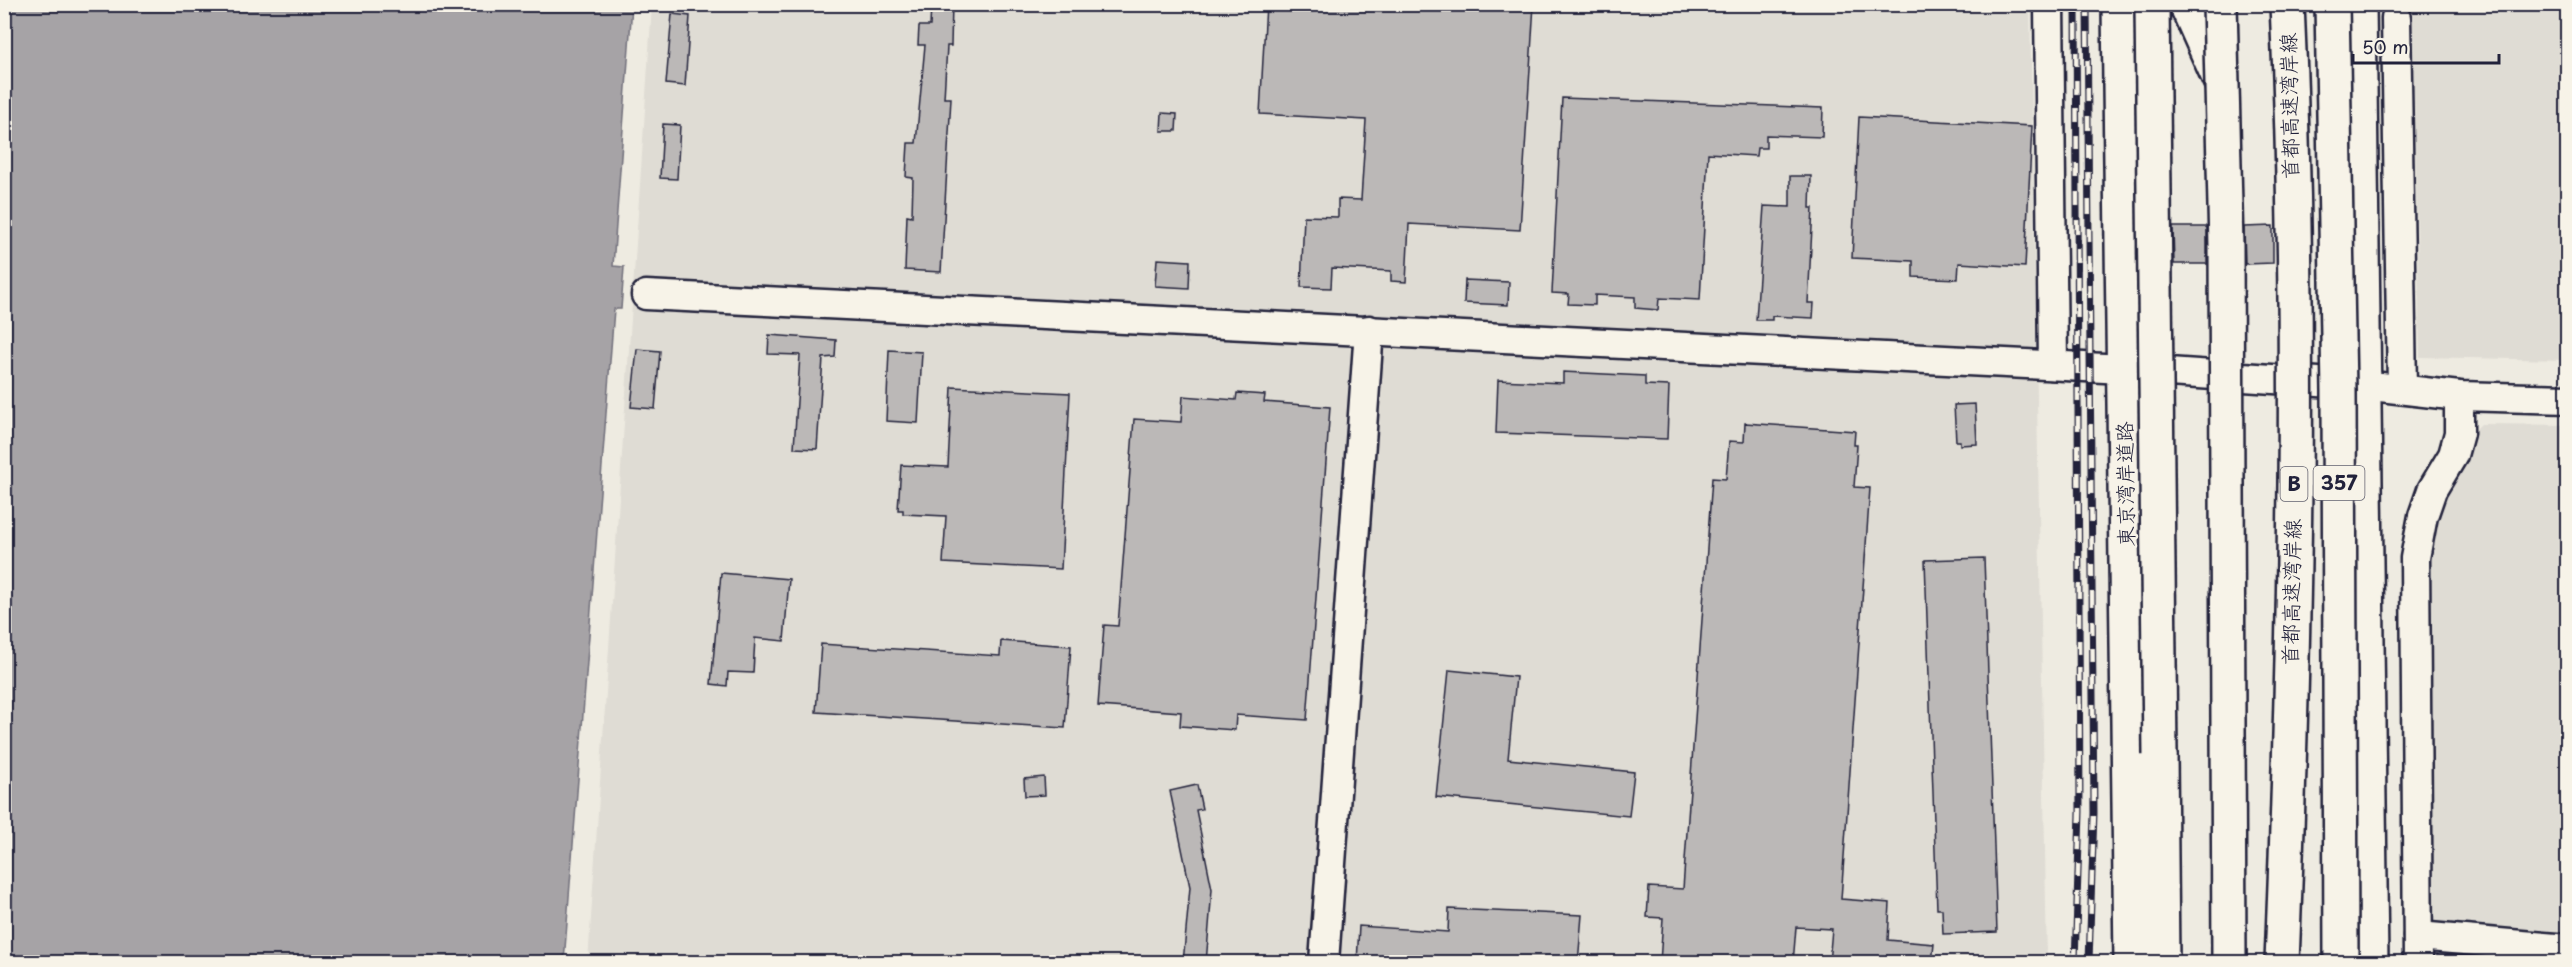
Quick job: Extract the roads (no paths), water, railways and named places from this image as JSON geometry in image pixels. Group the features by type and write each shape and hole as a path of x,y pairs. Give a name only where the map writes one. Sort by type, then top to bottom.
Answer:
{"highway":[{"name":"東京湾岸道路","path":"2119,4 2132,963"},
{"name":"東京湾岸道路","path":"2152,4 2162,963"},
{"path":"2186,4 2222,85"},
{"path":"2220,4 2227,258 2229,963"},
{"name":"首都高速湾岸線","path":"2282,963 2289,784 2296,384 2287,4"},
{"name":"357","path":"2332,4 2339,403 2341,963"},
{"name":"357","path":"2359,4 2371,963"}],"street":[{"path":"2049,4 2053,365"},
{"path":"2396,18 2402,389"},
{"path":"646,294 2053,365 2362,385 2459,396 2568,399"},
{"path":"1324,963 1369,330"},
{"path":"2459,396 2459,433 2453,455 2432,490 2423,516 2415,558 2418,949 2568,949"}],"railway":[{"path":"2075,962 2080,812 2076,4"},
{"path":"2087,4 2094,813 2089,962"}]}
